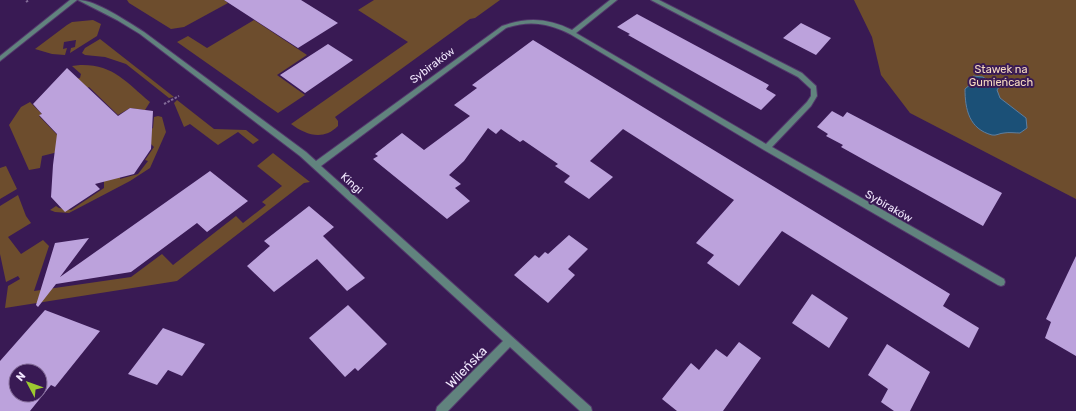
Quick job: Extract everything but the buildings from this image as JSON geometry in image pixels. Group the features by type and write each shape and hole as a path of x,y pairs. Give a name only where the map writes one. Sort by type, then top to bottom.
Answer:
{"street":[{"path":"0,59 74,0"},
{"name":"Kingi","path":"81,0 119,19 142,33 292,145 316,165 587,411"},
{"path":"572,33 614,0"},
{"path":"654,0 800,75 814,88 814,96 809,104 766,148"},
{"name":"Sybiraków","path":"316,165 504,27 516,22 528,20 540,21 551,23 572,33 766,148 1001,282"},
{"name":"Wileńska","path":"441,411 509,341"}],"path":[{"path":"164,104 179,96"}],"green space":[{"path":"127,0 224,0 228,3 184,27 171,29 129,3"},
{"path":"374,0 500,0 475,18 470,19 335,117 338,121 338,126 332,131 326,134 314,135 297,128 291,124 408,42 358,10"},
{"name":"Stawek na Gumieńcach","path":"854,0 1076,0 1076,199 910,113 881,75 872,37"},
{"path":"93,20 101,24 97,36 70,53 71,48 75,47 76,40 64,42 63,49 67,48 65,55 52,54 35,49 72,22"},
{"path":"254,20 307,55 277,75 305,95 278,113 177,42 188,36 207,48"},
{"path":"100,39 174,97 169,98 126,64 105,57 85,55 82,53 85,48"},
{"path":"91,65 110,71 126,81 150,102 145,110 130,108 118,115 89,87 86,89 76,79 80,78 81,74 72,66"},
{"path":"177,100 214,129 246,130 259,140 253,144 238,132 218,145 190,124 184,127 174,103"},
{"path":"30,102 42,114 39,116 67,145 54,153 42,156 40,168 29,170 9,125 21,107"},
{"path":"154,117 162,117 166,132 150,168 130,181 69,213 50,210 56,206 71,210 104,188 104,180 120,175 120,179 138,174 148,161 145,160 154,147 142,135 153,128"},
{"path":"273,153 310,182 304,183 177,281 5,308 8,286 20,279 18,276 6,282 0,254 0,206 18,195 26,216 31,223 8,237 21,254 43,240 49,246 34,291 131,277 162,254 173,265 236,216 243,223 266,205 262,202 282,186 257,166"},
{"path":"6,166 17,189 0,199 0,168"}],"water":[{"path":"973,76 983,77 990,82 995,82 999,87 997,90 1000,98 1026,118 1027,128 1020,133 994,135 984,132 978,128 973,123 967,111 965,96 965,89 972,83"}]}
